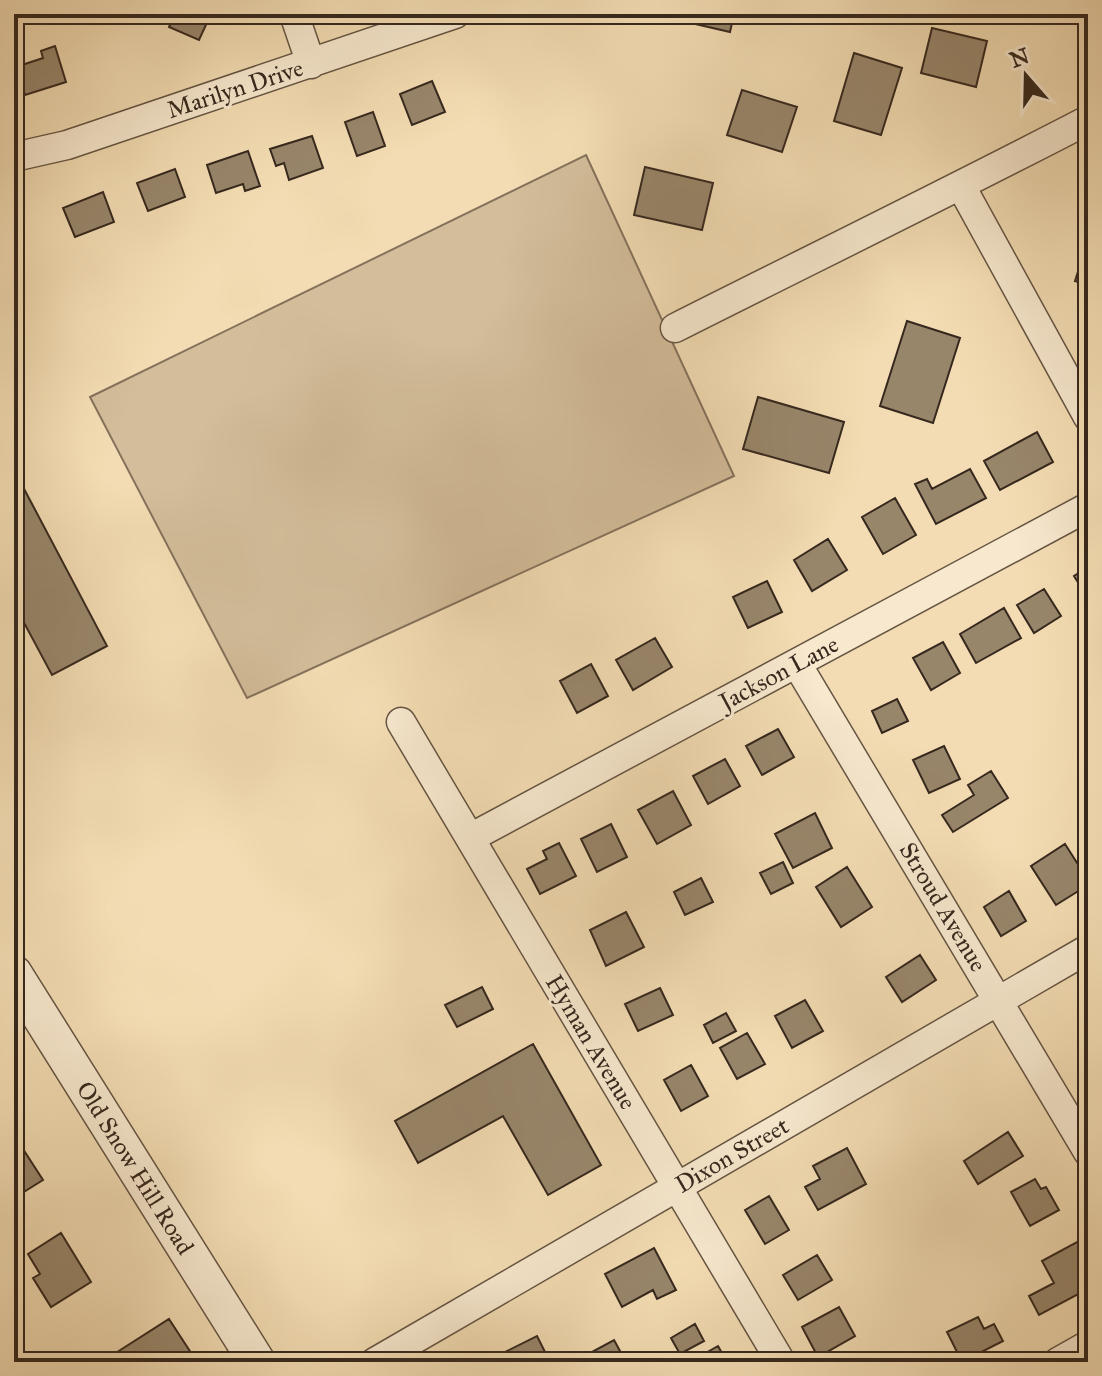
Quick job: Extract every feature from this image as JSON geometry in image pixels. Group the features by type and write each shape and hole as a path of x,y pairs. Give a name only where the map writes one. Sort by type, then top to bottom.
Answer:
{"street":[{"path":"294,14 311,64"},
{"name":"Marilyn Drive","path":"14,157 67,145 455,14"},
{"path":"675,328 1088,120"},
{"path":"961,186 1088,417"},
{"name":"Jackson Lane","path":"470,838 1088,507"},
{"name":"Stroud Avenue","path":"797,664 1088,1152"},
{"name":"Hyman Avenue","path":"401,722 781,1362"},
{"name":"Dixon Street","path":"375,1362 1088,949"},
{"name":"Old Snow Hill Road","path":"14,974 257,1362"},
{"path":"1058,1362 1088,1345"}],"shaded area":[{"path":"586,155 734,476 247,698 90,397"}],"building":[{"path":"175,14 211,14 199,40 169,27"},
{"path":"652,14 734,14 730,32"},
{"path":"932,28 987,41 976,87 921,73"},
{"path":"55,46 66,82 25,95 16,67 43,58 41,51"},
{"path":"854,53 902,68 881,135 834,121"},
{"path":"432,81 445,112 412,125 400,94"},
{"path":"742,90 797,107 782,152 727,135"},
{"path":"373,112 385,146 357,156 345,122"},
{"path":"312,136 323,168 289,180 284,163 276,166 270,149"},
{"path":"248,151 260,186 245,191 243,184 216,193 207,165"},
{"path":"645,167 713,183 702,230 634,215"},
{"path":"175,169 185,197 148,211 137,183"},
{"path":"103,192 114,222 75,237 63,208"},
{"path":"1088,240 1088,285 1075,281"},
{"path":"907,321 960,338 933,423 880,406"},
{"path":"758,397 844,422 829,473 743,449"},
{"path":"1037,432 1053,462 1000,490 984,461"},
{"path":"970,469 986,498 936,524 915,484 927,479 932,489"},
{"path":"22,485 107,646 52,675 14,604 14,489"},
{"path":"895,498 916,535 883,554 862,517"},
{"path":"828,539 847,570 812,591 794,560"},
{"path":"1088,567 1088,598 1074,576"},
{"path":"767,581 782,612 748,628 733,597"},
{"path":"1044,589 1061,616 1034,633 1017,605"},
{"path":"1004,608 1021,638 976,663 960,634"},
{"path":"655,638 672,667 633,690 616,660"},
{"path":"943,642 960,673 931,690 913,658"},
{"path":"591,664 608,696 577,713 560,681"},
{"path":"897,699 908,721 882,733 872,711"},
{"path":"778,729 794,757 762,775 746,746"},
{"path":"944,746 960,779 929,793 913,760"},
{"path":"725,759 740,786 708,804 693,776"},
{"path":"991,771 1008,798 953,832 942,815 974,795 968,785"},
{"path":"673,791 691,825 657,844 638,810"},
{"path":"815,813 832,848 793,868 775,834"},
{"path":"611,824 627,857 597,872 581,839"},
{"path":"559,843 576,876 540,894 527,869 547,859 543,851"},
{"path":"1065,844 1088,880 1088,885 1056,905 1031,866"},
{"path":"783,862 793,883 771,894 760,873"},
{"path":"847,867 872,907 841,927 816,887"},
{"path":"701,878 713,902 685,915 674,892"},
{"path":"1009,891 1026,921 1001,936 984,907"},
{"path":"626,912 644,947 606,966 590,930"},
{"path":"920,955 936,980 902,1002 886,977"},
{"path":"482,987 493,1009 457,1027 445,1005"},
{"path":"660,988 673,1015 638,1031 625,1004"},
{"path":"805,1000 823,1031 792,1048 775,1016"},
{"path":"726,1013 736,1031 713,1043 704,1025"},
{"path":"747,1033 765,1064 737,1079 720,1048"},
{"path":"533,1044 601,1165 548,1195 503,1116 418,1163 395,1121"},
{"path":"691,1065 708,1096 681,1111 664,1080"},
{"path":"1008,1132 1023,1156 978,1184 964,1161"},
{"path":"847,1148 866,1184 818,1210 805,1187 820,1179 813,1166"},
{"path":"23,1149 43,1180 19,1195 14,1188 14,1155"},
{"path":"1035,1179 1041,1189 1046,1187 1059,1210 1030,1226 1011,1192"},
{"path":"769,1196 789,1230 765,1244 745,1210"},
{"path":"61,1233 91,1282 51,1307 33,1278 40,1274 28,1254"},
{"path":"1077,1242 1088,1262 1088,1289 1039,1315 1029,1296 1054,1283 1042,1261"},
{"path":"654,1248 676,1290 657,1299 653,1290 622,1307 605,1274"},
{"path":"817,1255 832,1280 798,1300 783,1275"},
{"path":"839,1307 855,1336 818,1357 802,1327"},
{"path":"978,1317 984,1329 994,1324 1003,1341 962,1362 947,1332"},
{"path":"169,1319 197,1362 115,1362 111,1356"},
{"path":"695,1324 704,1341 680,1354 671,1338"},
{"path":"537,1336 550,1362 501,1362 499,1355"},
{"path":"614,1340 626,1362 597,1362 592,1352"},
{"path":"718,1346 727,1362 690,1362"}]}
